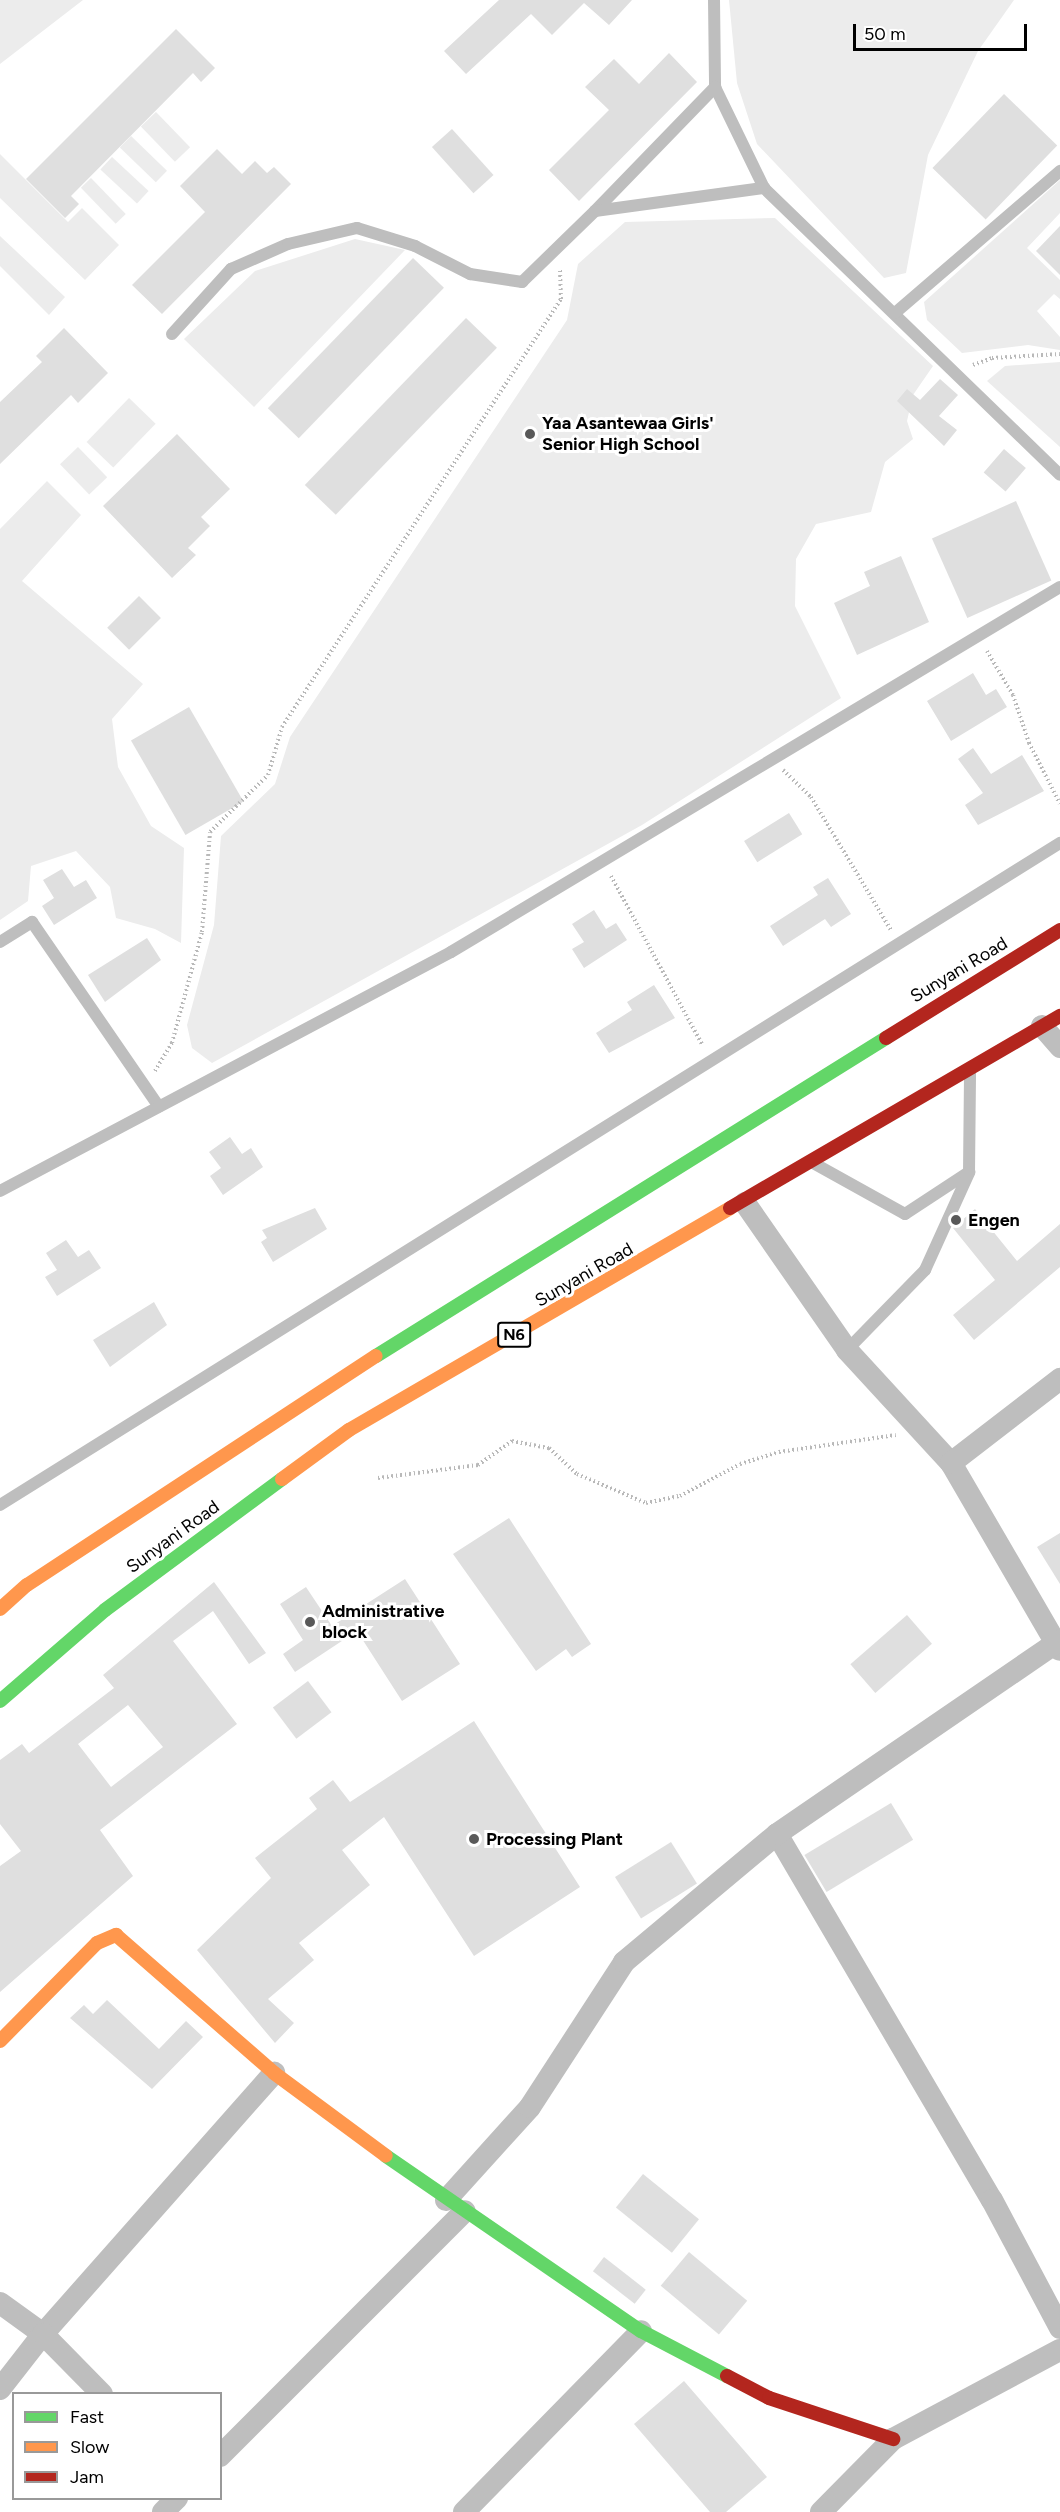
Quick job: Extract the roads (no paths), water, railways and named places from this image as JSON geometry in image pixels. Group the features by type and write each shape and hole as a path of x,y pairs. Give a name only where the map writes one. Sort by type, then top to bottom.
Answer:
{"main road":[{"name":"Sunyani Road","path":"0,1609 27,1586 358,1367 1060,930"},
{"name":"Sunyani Road","path":"0,1701 105,1610 349,1430 814,1163 970,1067 1051,1021"},
{"path":"0,2041 90,1949 116,1935 137,1946 274,2073 446,2200 641,2331 769,2398 892,2439"}],"street":[{"path":"1051,1021 1060,1047"},
{"path":"446,2200 530,2106 624,1962 777,1834 1059,1644 951,1463 917,1430 847,1350 745,1203"},
{"path":"951,1463 1060,1379"},
{"path":"777,1834 992,2200 1060,2328"},
{"path":"0,2389 43,2334 274,2073"},
{"path":"222,2454 465,2211"},
{"path":"0,2302 43,2334 100,2392"},
{"path":"464,2512 641,2331"},
{"path":"820,2512 892,2439 1060,2350"},
{"path":"163,2512 176,2500"}],"lane":[{"path":"714,0 716,87 764,188 1060,475"},
{"path":"172,334 231,269 288,244 357,228 415,246 470,274 522,282 716,87"},
{"path":"895,313 1060,171"},
{"path":"595,211 764,188"},
{"path":"0,1191 451,952 774,762 1060,587"},
{"path":"0,1505 1060,843"},
{"path":"0,942 32,922 159,1107"},
{"path":"847,1350 925,1270 969,1172 970,1067"},
{"path":"814,1163 905,1214 969,1172"}],"place":[{"name":"Yaa Asantewaa Girls' Senior High School","path":"530,434"},
{"name":"Engen","path":"956,1220"},
{"name":"Administrative block","path":"310,1622"},
{"name":"Processing Plant","path":"474,1839"}]}
